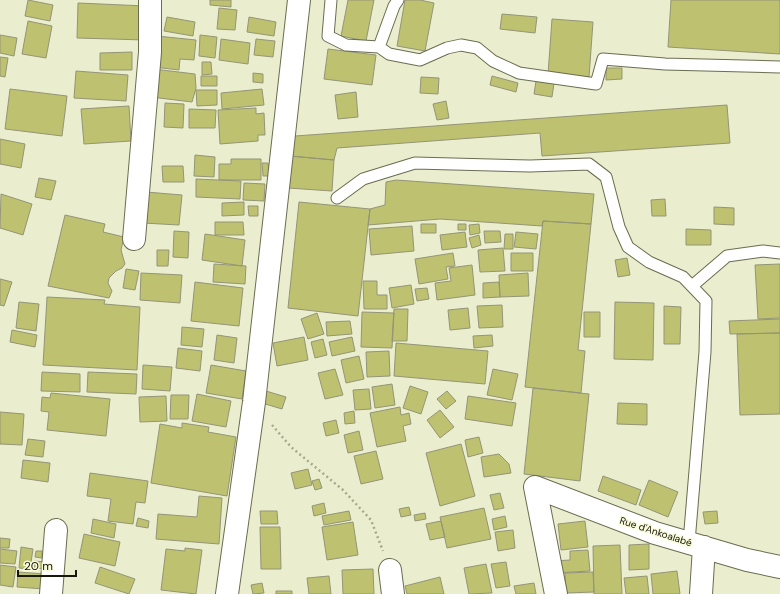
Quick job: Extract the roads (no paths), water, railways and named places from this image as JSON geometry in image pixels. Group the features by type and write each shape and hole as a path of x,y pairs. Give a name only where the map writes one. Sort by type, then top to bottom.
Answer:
{"street":[{"path":"134,239 150,52 150,0"},
{"path":"227,594 254,402 299,0"},
{"name":"Rue d'Ankoalabé","path":"556,594 535,487 656,533 747,560 780,567"},
{"path":"51,594 56,530"},
{"path":"696,544 701,594"},
{"path":"390,570 393,594"}],"lane":[{"path":"331,0 328,36 346,45 379,47 389,54 420,60 447,48 461,45 477,48 494,61 519,74 596,84 603,59 665,64 780,67"},
{"path":"379,47 394,6 398,0"},
{"path":"336,198 363,179 415,163 530,166 589,164 606,177 619,227 628,247 649,262 683,276 706,301 696,544"},
{"path":"692,286 727,256 763,251 780,253"}]}
